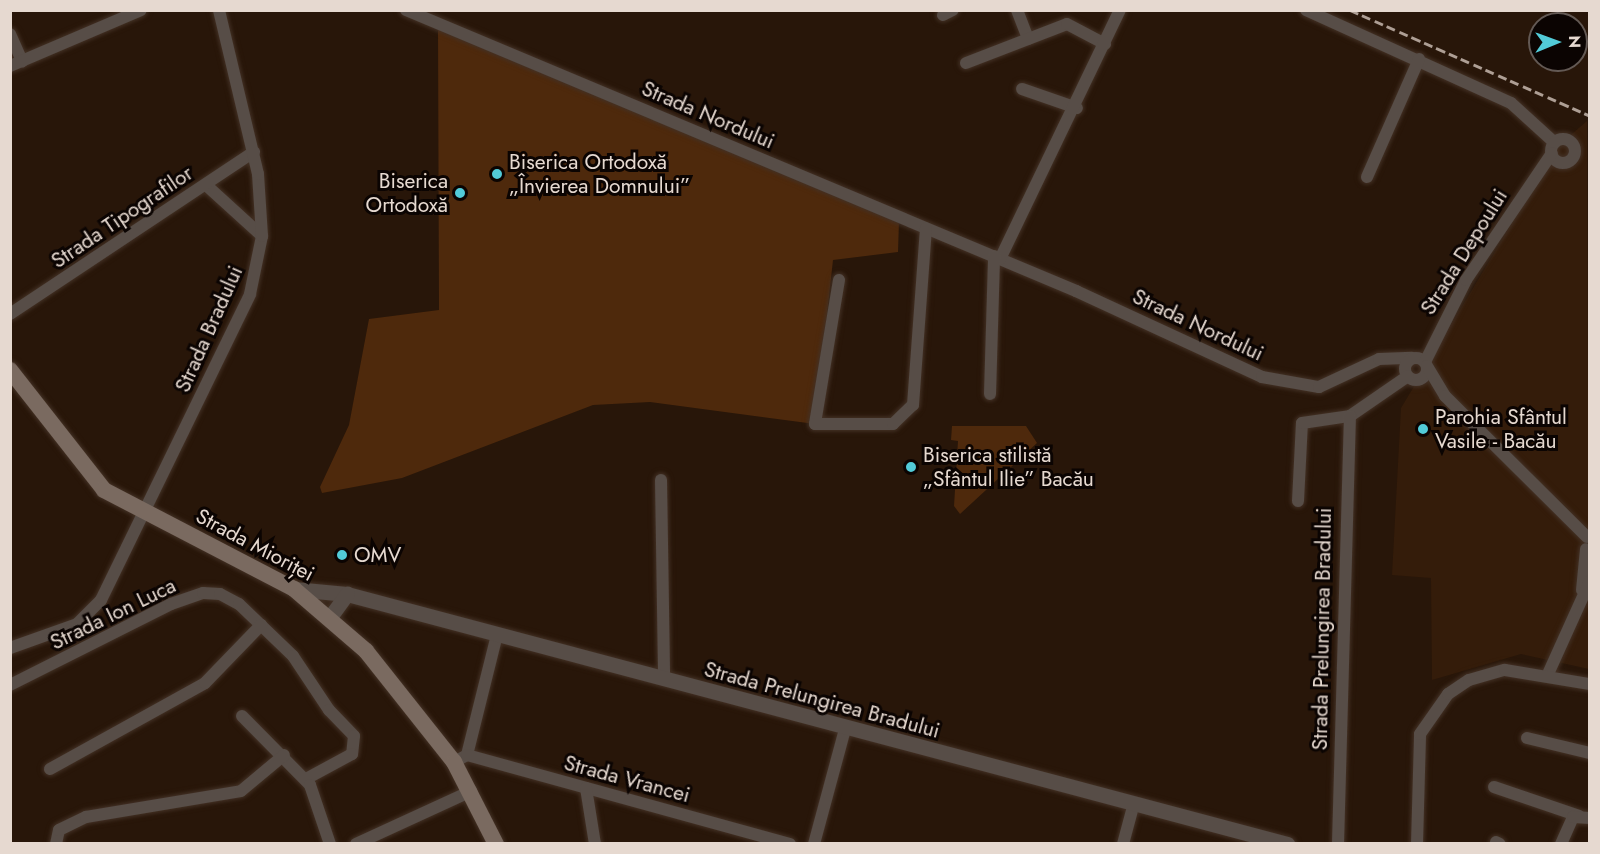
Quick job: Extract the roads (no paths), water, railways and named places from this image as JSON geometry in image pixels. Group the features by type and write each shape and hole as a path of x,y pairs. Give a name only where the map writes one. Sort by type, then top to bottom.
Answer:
{"main road":[{"name":"Strada Mioriței","path":"10,370 89,476 144,512 294,588 330,617 393,681 461,758 471,791 495,843"}],"street":[{"path":"10,34 16,64 141,10"},
{"name":"Strada Bradului","path":"144,512 250,294 262,236 254,152 219,10"},
{"name":"Strada Nordului","path":"406,10 997,258 1293,386 1329,385 1387,358 1416,366"},
{"path":"1017,10 1028,39"},
{"path":"990,394 997,258 1077,108 1120,10"},
{"name":"Strada Depoului","path":"1306,10 1419,59 1511,103 1541,126 1557,149 1525,191 1416,366"},
{"path":"966,63 1067,24 1106,44"},
{"path":"1367,177 1419,59"},
{"path":"1022,89 1077,108"},
{"name":"Strada Tipografilor","path":"10,314 254,152"},
{"path":"206,185 262,236"},
{"path":"839,280 815,424 893,424 913,405 926,228"},
{"path":"1298,501 1302,423 1350,416 1416,366 1588,543 1582,594"},
{"name":"Strada Prelungirea Bradului","path":"1338,843 1350,416"},
{"path":"661,480 664,680"},
{"name":"Strada Ion Luca","path":"10,648 90,615 144,512"},
{"path":"1548,674 1582,594 1590,581"},
{"name":"Strada Prelungirea Bradului","path":"294,588 347,594 1249,838 1287,843"},
{"name":"Strada Ion Luca","path":"10,685 203,593 239,604 293,656 357,743 352,754 306,779"},
{"path":"330,617 347,594"},
{"path":"50,769 205,683 261,625"},
{"path":"461,758 497,635"},
{"path":"1417,843 1416,757 1433,709 1448,694 1487,673 1548,674 1590,684"},
{"path":"242,716 306,779 330,843"},
{"path":"814,843 845,729"},
{"path":"1527,738 1590,753"},
{"path":"56,843 59,830 86,817 241,791 284,755"},
{"name":"Strada Vrancei","path":"461,758 586,788 790,843"},
{"path":"1494,787 1584,817"},
{"path":"586,788 595,843"},
{"path":"356,843 471,791"},
{"path":"1123,843 1133,806"},
{"path":"1561,843 1568,822 1584,817"}],"railway":[{"path":"1350,10 1590,116"}],"place":[{"name":"Biserica Ortodoxă „Învierea Domnului”","path":"497,174"},
{"name":"Biserica Ortodoxă","path":"460,193"},
{"name":"Parohia Sfântul Vasile - Bacău","path":"1423,429"},
{"name":"Biserica stilistă „Sfântul Ilie” Bacău","path":"911,467"},
{"name":"OMV","path":"342,555"}]}
